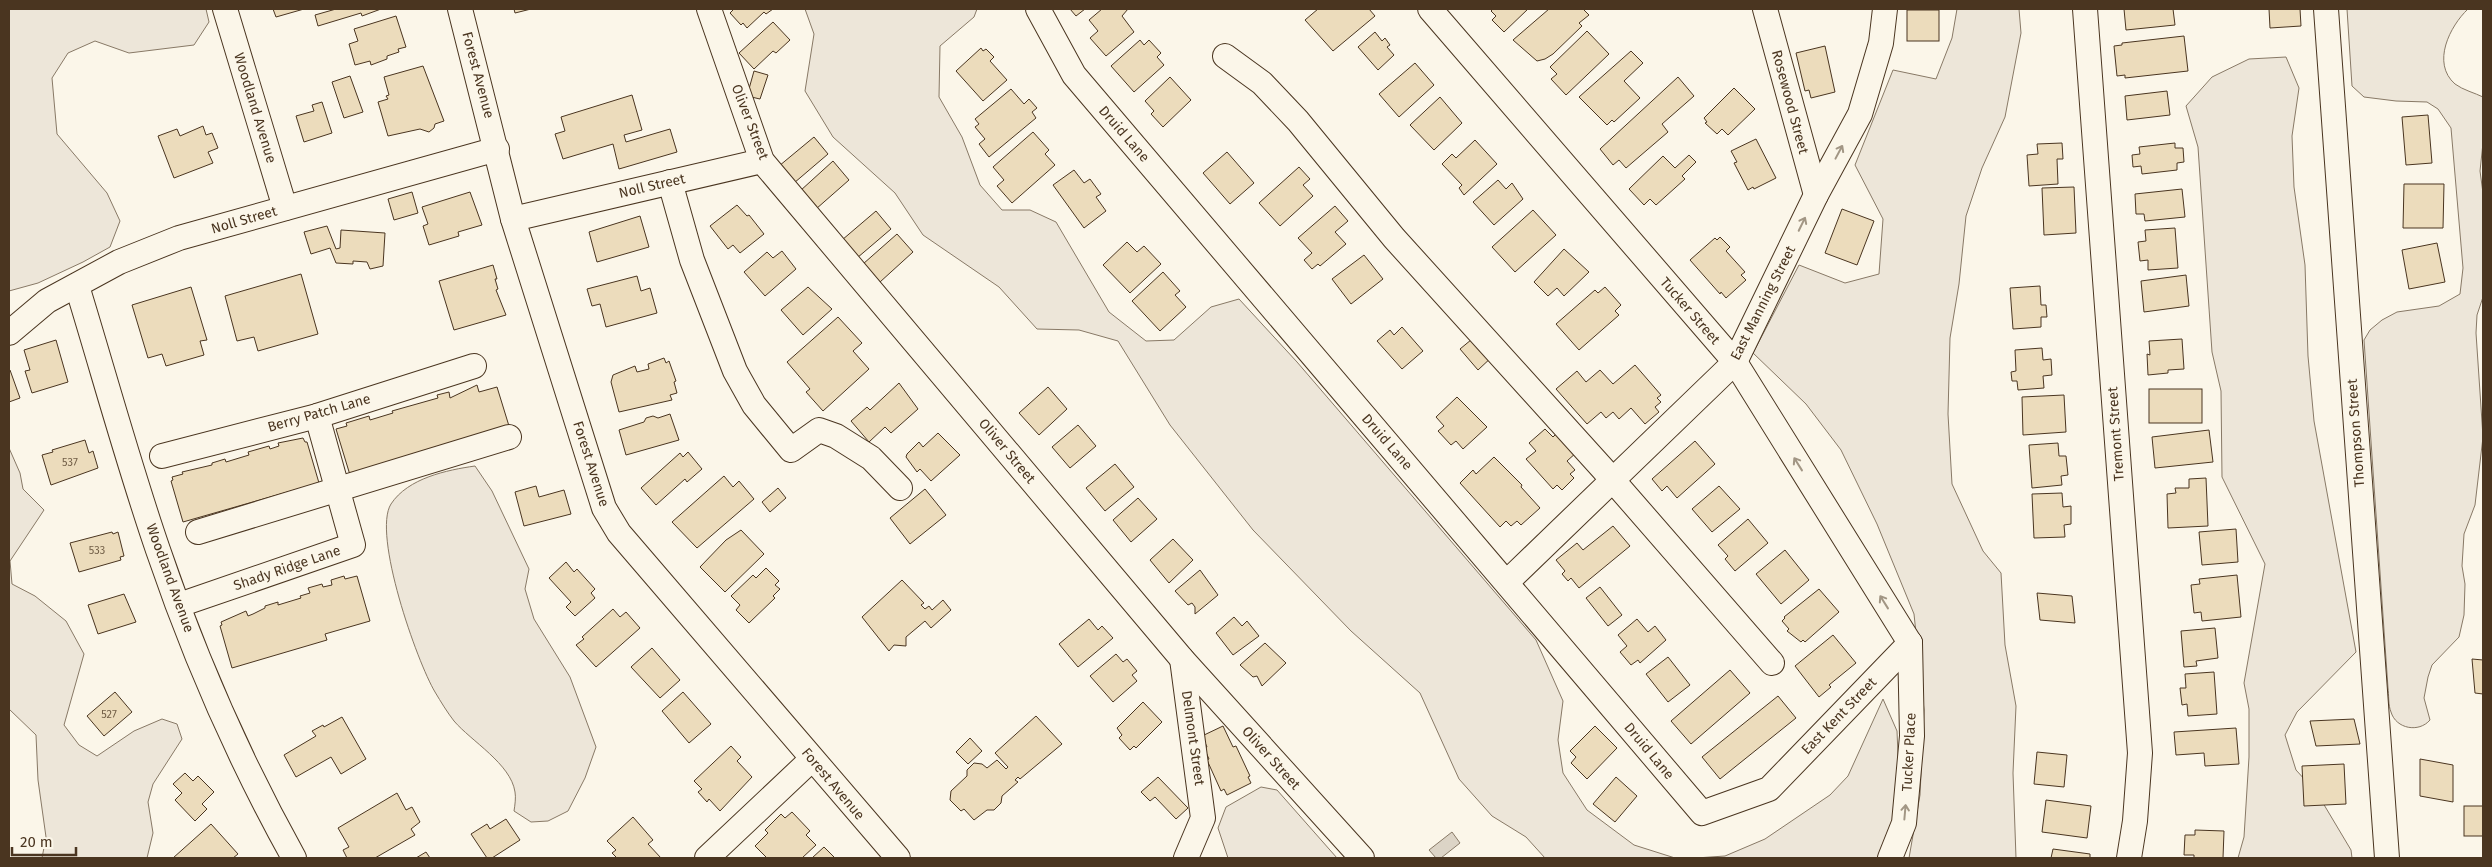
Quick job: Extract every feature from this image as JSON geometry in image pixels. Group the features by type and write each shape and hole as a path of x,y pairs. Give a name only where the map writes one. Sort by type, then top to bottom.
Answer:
{"street":[{"name":"Woodland Avenue","path":"225,9 286,208"},
{"name":"Forest Avenue","path":"460,9 497,149 513,219 604,508 619,533 898,858"},
{"name":"Oliver Street","path":"709,9 762,161 1182,659 1362,858"},
{"name":"Druid Lane","path":"1038,9 1074,75 1702,813 1769,789"},
{"name":"Tucker Street","path":"1430,9 1735,362 1910,643"},
{"name":"Rosewood Street","path":"1765,9 1816,195"},
{"name":"East Manning Street","path":"1507,582 1735,362 1816,195 1860,114 1881,43 1885,9"},
{"name":"Tremont Street","path":"2085,9 2140,753 2135,821 2129,858"},
{"name":"Thompson Street","path":"2326,9 2387,858"},
{"path":"1225,56 1262,83 1298,121 1394,238 1612,481 1772,664"},
{"name":"Noll Street","path":"9,333 47,301 119,262 179,238 497,149"},
{"name":"Noll Street","path":"513,219 762,161"},
{"path":"670,182 692,260 735,371 754,405 791,450 819,430 836,436 871,458 900,488"},
{"name":"Woodland Avenue","path":"77,286 158,551 178,605 199,659 262,800 294,858"},
{"path":"9,311 32,314"},
{"name":"Berry Patch Lane","path":"162,456 317,416 474,366"},
{"name":"Shady Ridge Lane","path":"178,605 353,545 317,416"},
{"path":"198,532 509,437"},
{"name":"East Kent Street","path":"1769,789 1910,643"},
{"name":"Tucker Place","path":"1890,858 1904,822 1912,736 1910,643"},
{"name":"Delmont Street","path":"1182,659 1203,818 1186,858"},
{"path":"707,858 812,759"}],"shaded area":[{"path":"9,9 206,9 209,22 194,45 129,53 95,41 68,53 52,78 57,134 107,193 120,221 110,247 38,283 9,291"},
{"path":"805,9 977,9 974,17 940,46 939,97 962,137 980,185 1002,210 1030,210 1056,222 1109,312 1146,341 1174,340 1211,307 1239,299 1297,362 1536,640 1563,701 1558,740 1563,773 1587,810 1634,845 1675,858 1545,858 1526,837 1492,816 1459,779 1420,693 1351,631 1253,530 1170,425 1118,341 1079,330 1037,329 999,287 923,235 895,193 833,137 805,91 814,34"},
{"path":"1957,9 2019,9 2021,33 2005,117 1982,168 1966,216 1959,284 1950,338 1948,414 1952,484 1983,551 2001,573 2005,645 2016,706 2013,773 2016,858 1909,858 1920,795 1924,710 1914,614 1877,524 1841,450 1806,404 1753,353 1799,265 1845,283 1879,274 1883,219 1855,165 1893,70 1936,79 1952,38"},
{"path":"2347,9 2468,9 2461,16 2450,35 2446,45 2444,66 2455,84 2483,97 2483,143 2480,171 2483,193 2483,297 2477,315 2476,333 2483,437 2475,505 2464,534 2462,566 2465,584 2464,615 2459,637 2432,665 2428,677 2424,698 2430,720 2420,727 2414,728 2403,725 2394,718 2389,703 2364,340 2370,330 2382,320 2397,312 2439,306 2460,294 2463,268 2451,128 2438,109 2427,102 2364,97 2352,86"},
{"path":"2286,57 2299,88 2292,136 2294,187 2305,265 2308,356 2314,421 2356,652 2297,712 2285,735 2296,770 2317,793 2351,850 2352,858 2238,858 2244,837 2249,757 2249,709 2244,683 2265,564 2222,477 2221,391 2212,352 2198,147 2186,106 2212,77 2249,59"},
{"path":"9,448 20,473 23,489 44,510 10,561 12,584 35,596 66,621 84,654 64,725 79,745 97,756 134,731 162,719 177,724 182,739 153,784 148,802 153,833 147,858 42,858 46,837 38,780 36,735 9,709"},
{"path":"475,466 492,491 529,569 525,589 534,619 570,677 596,747 585,778 568,811 548,821 531,822 514,811 515,792 506,772 461,729 435,692 427,677 408,627 392,569 387,542 387,519 391,504 398,495 407,488 429,477"},
{"path":"1883,699 1897,731 1899,779 1892,823 1879,858 1696,858 1725,856 1765,839 1830,795 1848,776"},
{"path":"1261,787 1277,790 1337,858 1228,858 1218,828 1226,807"},
{"path":"1452,832 1460,843 1441,858 1436,858 1429,850"}],"building":[{"path":"273,9 304,9 276,17"},
{"path":"336,9 381,9 362,16 361,13 318,26 315,15"},
{"path":"514,9 531,9 515,13"},
{"path":"734,9 773,9 766,14 764,12 747,28 743,23 741,25 730,13"},
{"path":"1070,9 1085,9 1076,16"},
{"path":"1102,9 1128,9 1122,16 1134,32 1106,56 1090,38 1098,31 1089,20"},
{"path":"1318,9 1369,9 1375,16 1333,51 1305,20"},
{"path":"1493,9 1528,9 1504,32 1492,20 1496,16 1491,11"},
{"path":"1549,9 1583,9 1589,15 1579,23 1582,26 1553,54 1537,61 1513,40"},
{"path":"2124,9 2173,9 2175,25 2126,30"},
{"path":"2269,9 2300,9 2301,26 2270,28"},
{"path":"1907,10 1939,10 1939,41 1907,41"},
{"path":"396,16 406,47 398,49 399,52 387,56 387,59 371,65 370,61 355,65 349,44 358,41 354,29"},
{"path":"773,22 790,40 776,53 773,51 754,69 739,53"},
{"path":"1587,31 1609,54 1566,95 1551,79 1557,74 1550,67"},
{"path":"1375,32 1382,41 1385,38 1390,45 1387,47 1394,55 1378,70 1358,47"},
{"path":"2184,36 2188,71 2125,78 2125,75 2117,76 2114,46 2122,45 2122,43"},
{"path":"1140,40 1144,45 1149,40 1161,53 1157,57 1164,65 1134,92 1111,66"},
{"path":"1825,46 1835,92 1811,98 1809,90 1805,91 1796,53"},
{"path":"981,48 983,51 986,49 994,57 990,61 1007,80 983,101 956,71"},
{"path":"1631,51 1643,63 1624,81 1640,98 1614,122 1612,120 1607,125 1579,97"},
{"path":"1415,63 1434,85 1399,117 1379,94"},
{"path":"423,66 444,121 435,124 434,128 429,132 420,129 388,136 378,102 388,99 386,96 389,95 384,77"},
{"path":"754,71 768,75 760,99 747,96"},
{"path":"350,76 363,112 344,118 332,82"},
{"path":"1170,77 1191,100 1163,127 1151,114 1154,111 1145,101"},
{"path":"1678,77 1694,96 1662,124 1668,132 1626,168 1619,160 1613,165 1600,149"},
{"path":"1734,88 1755,109 1728,135 1722,129 1717,134 1705,123 1707,122 1704,118"},
{"path":"1011,89 1024,104 1029,99 1037,108 1032,112 1036,118 989,157 979,144 985,139 975,127 979,124 975,119"},
{"path":"2167,91 2170,115 2127,120 2125,96"},
{"path":"632,95 642,130 624,135 626,142 670,129 677,152 619,169 613,144 563,159 555,134 565,131 561,117"},
{"path":"1440,97 1462,123 1434,150 1410,125"},
{"path":"322,102 332,133 304,142 296,116 314,111 312,105"},
{"path":"2428,115 2432,163 2406,165 2402,117"},
{"path":"203,126 206,135 212,133 218,148 208,152 213,163 174,178 158,136 177,129 180,136"},
{"path":"1033,132 1049,150 1045,154 1055,165 1012,203 997,186 1004,180 993,167"},
{"path":"814,137 828,154 794,183 779,166"},
{"path":"1756,139 1776,178 1748,190 1734,163 1737,162 1731,151"},
{"path":"1475,140 1497,164 1464,195 1459,188 1462,185 1442,164 1452,154 1456,158"},
{"path":"2062,143 2063,159 2057,159 2058,184 2029,186 2027,155 2038,154 2037,144"},
{"path":"2175,143 2175,148 2183,148 2184,162 2177,163 2177,170 2142,174 2141,166 2133,167 2132,155 2140,154 2139,147"},
{"path":"1227,152 1254,183 1230,204 1203,173"},
{"path":"1689,155 1696,162 1682,176 1685,179 1656,205 1650,199 1644,205 1629,189 1663,156 1675,168"},
{"path":"833,161 849,180 816,209 800,191"},
{"path":"1299,167 1310,179 1303,185 1313,196 1280,226 1259,203"},
{"path":"1074,170 1084,183 1090,179 1101,194 1096,197 1106,211 1084,228 1053,185"},
{"path":"1498,180 1506,189 1512,183 1523,199 1494,225 1473,202"},
{"path":"2404,184 2444,184 2443,228 2403,228"},
{"path":"2074,187 2076,233 2044,235 2042,188"},
{"path":"2182,189 2185,217 2145,221 2144,214 2136,214 2135,194"},
{"path":"412,192 418,213 394,220 388,199"},
{"path":"470,192 482,225 458,232 459,236 429,245 423,226 428,224 422,207"},
{"path":"737,205 747,216 749,215 764,234 740,253 733,245 728,249 710,226"},
{"path":"1335,206 1348,221 1335,232 1346,244 1320,266 1318,264 1312,269 1304,260 1312,253 1298,238"},
{"path":"1842,209 1874,221 1857,265 1825,253"},
{"path":"1533,210 1556,235 1515,272 1492,247"},
{"path":"876,211 891,229 857,258 842,240"},
{"path":"640,216 649,247 597,262 589,232"},
{"path":"327,226 336,249 340,248 341,230 385,233 383,266 370,269 367,262 353,261 353,264 336,263 330,248 311,254 304,232"},
{"path":"2175,228 2178,268 2148,270 2148,260 2140,261 2138,242 2146,241 2145,230"},
{"path":"897,234 913,252 880,282 863,264"},
{"path":"1720,237 1730,247 1726,251 1745,272 1741,275 1746,280 1726,298 1721,292 1720,294 1690,260 1715,238 1717,240"},
{"path":"1127,242 1137,252 1144,246 1161,264 1130,293 1103,265"},
{"path":"2437,243 2445,282 2409,289 2402,250"},
{"path":"1564,249 1589,272 1564,296 1557,288 1548,296 1534,282"},
{"path":"782,251 796,269 765,296 744,272 767,252 773,258"},
{"path":"1364,255 1383,279 1351,304 1332,279"},
{"path":"493,265 497,279 495,279 498,289 496,290 506,315 454,330 439,281"},
{"path":"1163,272 1180,291 1175,295 1186,307 1160,331 1132,301"},
{"path":"301,274 318,334 258,351 254,337 237,341 225,296"},
{"path":"2186,275 2189,306 2144,312 2141,281"},
{"path":"637,276 641,291 650,288 657,313 606,327 600,304 592,306 587,289"},
{"path":"2040,286 2041,305 2046,305 2047,317 2041,317 2041,327 2013,329 2010,288"},
{"path":"191,287 207,340 200,341 204,355 166,366 162,354 148,358 132,305"},
{"path":"808,287 832,309 803,335 781,310"},
{"path":"1605,287 1621,305 1615,311 1619,315 1579,350 1556,324 1595,290 1598,293"},
{"path":"838,317 862,343 853,351 869,369 823,411 806,392 810,389 787,362"},
{"path":"1402,327 1423,351 1402,369 1377,341 1390,330 1394,335"},
{"path":"1477,335 1494,355 1478,370 1460,349"},
{"path":"2182,339 2184,369 2168,370 2168,373 2148,375 2147,354 2150,355 2149,341"},
{"path":"56,340 68,382 32,393 25,371 30,370 24,350"},
{"path":"2042,348 2043,360 2051,359 2052,375 2043,376 2044,388 2018,390 2017,381 2012,381 2011,372 2016,371 2015,350"},
{"path":"664,358 666,363 669,361 676,381 674,382 677,393 670,395 672,400 619,412 611,382 613,375 635,366 637,372 649,369 648,364"},
{"path":"1635,365 1661,395 1657,398 1661,402 1655,407 1659,412 1645,424 1631,408 1619,419 1613,412 1606,418 1601,412 1587,424 1556,389 1577,371 1586,382 1600,370 1613,384"},
{"path":"9,371 20,398 9,402"},
{"path":"899,383 918,409 891,433 885,427 869,442 851,421 867,407 870,410"},
{"path":"477,385 479,392 497,387 509,426 350,475 336,429 347,426 346,423 369,416 370,420 393,413 392,411 438,398 437,395 449,392 450,398"},
{"path":"1048,387 1067,409 1039,435 1019,413"},
{"path":"2149,389 2202,389 2202,423 2149,423"},
{"path":"2064,395 2066,432 2023,435 2022,397"},
{"path":"1457,397 1487,427 1463,449 1456,441 1451,445 1438,431 1444,426 1436,417"},
{"path":"670,414 679,440 626,455 619,430 644,422 646,418 653,416 658,418"},
{"path":"1078,425 1096,446 1070,468 1052,447"},
{"path":"1545,429 1553,437 1558,432 1577,452 1567,461 1575,470 1570,474 1574,478 1562,490 1557,485 1553,489 1526,459 1536,451 1529,443"},
{"path":"2209,430 2213,462 2155,468 2152,437"},
{"path":"938,433 960,455 931,481 920,469 917,472 906,457 919,442 923,447"},
{"path":"303,438 307,442 319,483 183,522 171,481 173,480 172,477 183,474 182,472 212,465 212,463 225,459 226,462 249,455 248,452 269,446 270,449 279,446 278,443"},
{"path":"85,440 89,453 93,451 98,468 51,485 42,455"},
{"path":"1695,441 1715,464 1677,498 1667,486 1662,491 1652,479"},
{"path":"2058,443 2059,456 2066,456 2068,475 2061,476 2062,485 2032,488 2029,445"},
{"path":"688,452 702,469 687,482 685,479 656,505 641,488 680,453 683,457"},
{"path":"1494,457 1522,485 1521,487 1540,508 1521,525 1517,521 1511,526 1506,521 1500,527 1460,483 1473,470 1476,474"},
{"path":"1115,464 1134,487 1105,511 1086,488"},
{"path":"724,476 733,487 739,481 754,499 697,548 672,522"},
{"path":"2206,478 2208,526 2168,528 2167,494 2176,493 2175,488 2189,488 2189,479"},
{"path":"536,486 539,497 564,490 571,514 524,526 515,492"},
{"path":"1719,486 1740,509 1712,532 1692,509"},
{"path":"778,488 786,498 770,512 762,502"},
{"path":"925,489 946,515 910,544 890,518"},
{"path":"2062,493 2063,507 2071,506 2071,524 2064,525 2065,537 2034,538 2032,494"},
{"path":"1138,498 1157,519 1131,542 1113,520"},
{"path":"1748,519 1768,543 1735,571 1725,559 1728,556 1718,545"},
{"path":"1613,526 1630,546 1579,588 1571,578 1568,581 1562,574 1565,571 1556,560 1577,543 1583,550"},
{"path":"2236,529 2238,562 2202,565 2199,532"},
{"path":"741,530 764,554 725,592 700,567 726,540"},
{"path":"112,532 113,534 118,532 124,556 120,557 121,560 79,572 70,543"},
{"path":"1173,539 1193,560 1169,583 1150,560"},
{"path":"1785,550 1809,580 1781,604 1756,574"},
{"path":"566,562 574,572 577,569 595,589 591,593 595,598 575,616 566,607 571,602 549,578"},
{"path":"766,568 779,581 775,585 780,589 773,596 775,598 749,623 736,610 740,605 731,596 753,575 756,578"},
{"path":"1200,570 1218,595 1195,614 1195,607 1192,603 1188,605 1175,591"},
{"path":"2237,575 2241,617 2202,621 2201,612 2194,613 2191,585 2200,584 2199,579"},
{"path":"344,576 345,579 357,576 370,621 325,634 327,640 232,668 220,626 222,625 221,622 246,611 248,616 265,608 265,606 278,602 278,605 301,598 300,596 310,593 308,588 322,584 323,587 332,585 331,580"},
{"path":"902,580 924,603 921,605 925,609 929,606 932,610 943,600 951,610 931,628 925,621 906,637 906,646 894,645 889,651 862,617"},
{"path":"1600,587 1622,615 1608,626 1586,598"},
{"path":"1819,589 1839,612 1805,642 1803,640 1801,642 1787,631 1789,629 1782,621 1784,617"},
{"path":"2037,593 2072,596 2075,623 2040,620"},
{"path":"124,594 136,622 98,634 88,605"},
{"path":"613,609 620,617 626,612 640,628 596,667 576,645 584,639 582,637"},
{"path":"1234,617 1242,626 1247,621 1259,636 1233,655 1216,633"},
{"path":"1089,619 1098,630 1102,626 1113,638 1078,667 1059,644"},
{"path":"1637,619 1648,632 1655,626 1666,640 1640,663 1638,660 1631,665 1620,652 1627,646 1618,635"},
{"path":"2215,628 2218,658 2196,661 2197,666 2184,667 2181,631"},
{"path":"1833,635 1856,663 1829,685 1831,687 1819,697 1795,666"},
{"path":"1265,643 1286,663 1262,686 1257,676 1253,677 1240,665"},
{"path":"652,648 680,680 660,698 631,667"},
{"path":"1116,654 1123,662 1127,659 1137,671 1132,675 1137,681 1113,702 1090,676"},
{"path":"1668,657 1690,685 1668,702 1646,674"},
{"path":"2472,659 2483,660 2483,694 2475,693"},
{"path":"1730,670 1750,693 1691,744 1671,721"},
{"path":"2214,672 2217,714 2188,716 2187,704 2182,705 2180,688 2186,688 2185,674"},
{"path":"115,692 132,712 104,736 87,716"},
{"path":"683,692 711,724 689,743 662,711"},
{"path":"1778,696 1796,718 1720,779 1702,757"},
{"path":"1143,702 1162,722 1136,748 1134,746 1130,750 1119,738 1122,735 1117,728"},
{"path":"1036,716 1062,744 1020,779 1018,777 1015,780 1018,782 1002,796 1001,803 994,810 987,810 974,820 964,809 961,811 950,800 951,791 967,776 967,770 974,763 982,764 987,768 997,760 1006,769 1008,767 995,753"},
{"path":"342,717 366,759 341,774 331,757 296,777 284,755 316,736 312,731"},
{"path":"2354,719 2360,744 2316,746 2310,721"},
{"path":"1223,726 1233,747 1236,746 1250,776 1248,777 1251,783 1227,795 1224,789 1221,791 1207,760 1209,759 1204,748 1207,747 1202,736"},
{"path":"1595,726 1617,748 1587,779 1571,763 1576,757 1570,751"},
{"path":"2236,728 2239,764 2205,766 2204,753 2176,755 2174,732"},
{"path":"970,738 982,751 968,764 956,752"},
{"path":"731,746 741,757 737,761 752,777 720,811 709,799 707,802 698,792 702,789 694,781"},
{"path":"2037,752 2067,755 2064,787 2034,784"},
{"path":"2420,759 2453,765 2453,802 2420,796"},
{"path":"2344,764 2346,804 2304,806 2302,766"},
{"path":"185,773 193,781 198,776 214,792 202,804 207,809 195,821 175,800 182,793 173,784"},
{"path":"1158,777 1188,808 1176,819 1155,797 1150,801 1141,792"},
{"path":"1616,777 1637,796 1615,822 1593,804"},
{"path":"397,793 406,810 412,807 420,822 411,829 415,835 375,858 347,858 343,850 349,847 338,828"},
{"path":"2046,800 2091,806 2087,838 2042,832"},
{"path":"2464,806 2483,806 2483,836 2464,836"},
{"path":"792,812 810,831 806,835 816,845 802,858 767,858 755,846 768,833 765,830 781,814 785,818"},
{"path":"633,817 653,840 648,844 661,858 617,858 612,853 616,850 607,841"},
{"path":"506,819 520,840 492,858 487,858 471,834 487,824 490,829"},
{"path":"211,824 238,854 233,858 173,858"},
{"path":"2195,830 2224,831 2223,858 2194,858 2194,855 2184,855 2185,835 2195,835"},
{"path":"824,847 835,858 812,858"},
{"path":"2053,849 2090,854 2090,858 2051,858"},
{"path":"426,852 430,858 416,858"}]}
